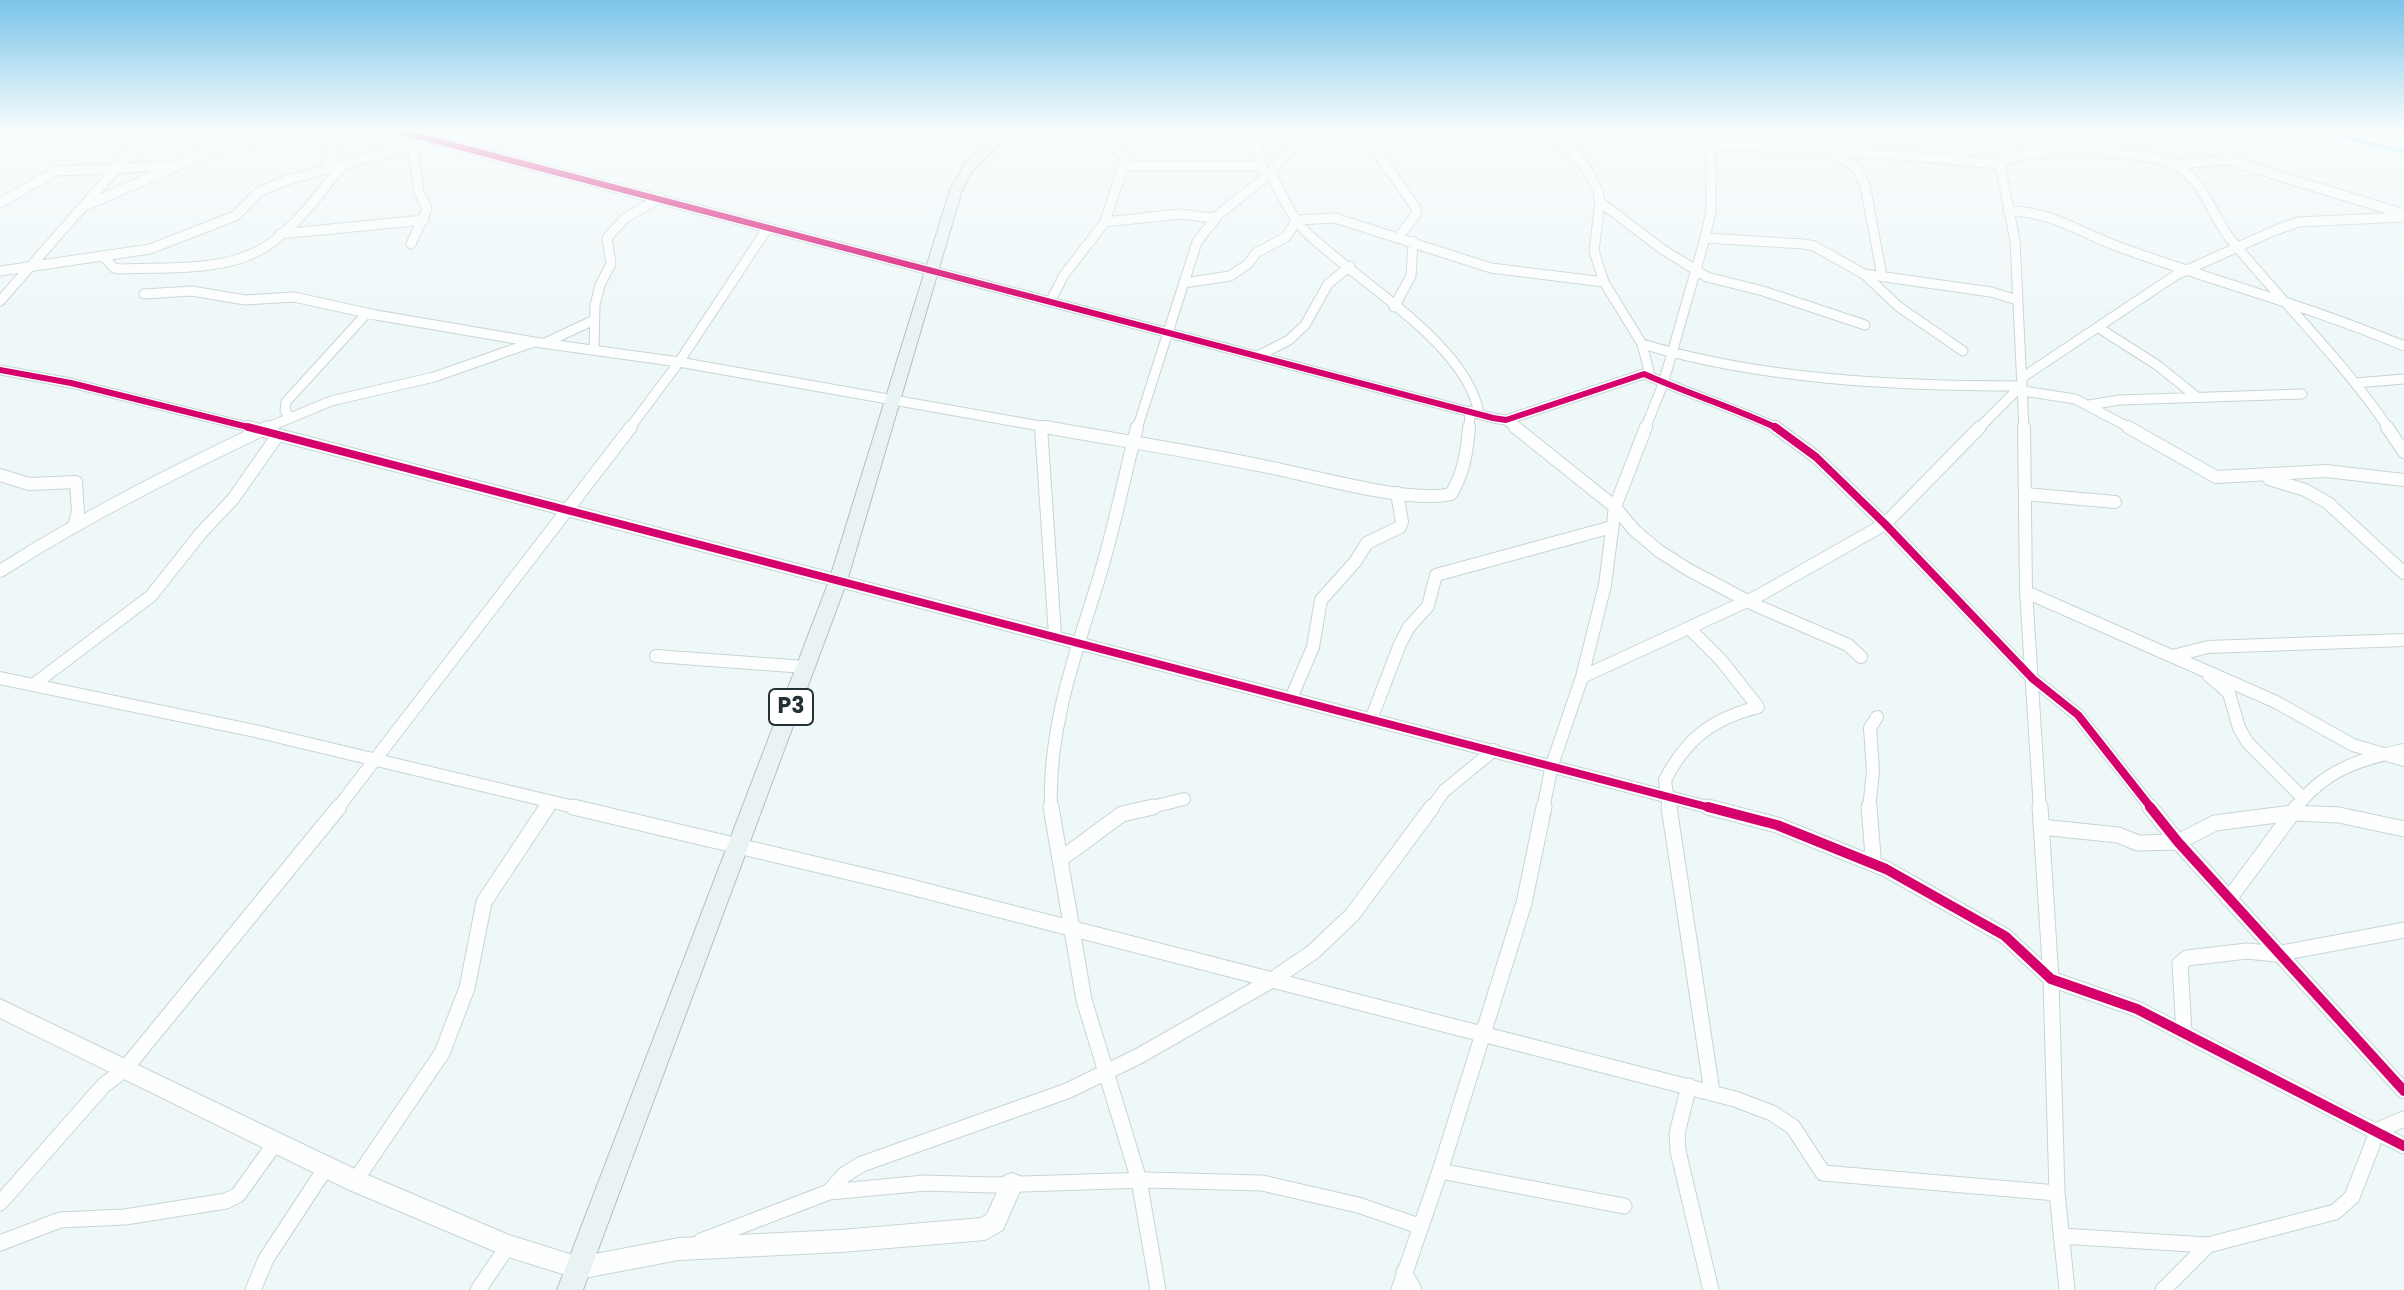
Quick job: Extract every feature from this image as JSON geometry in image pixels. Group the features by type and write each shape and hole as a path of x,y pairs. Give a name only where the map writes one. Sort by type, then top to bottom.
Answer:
{"main road":[{"name":"P3","path":"570,1290 838,581 946,215 957,190"},
{"path":"0,1008 355,1181 508,1246 579,1268 679,1249 985,1229 995,1222 1012,1184"}],"street":[{"path":"0,203 22,190"},
{"path":"0,301 98,190"},
{"path":"84,206 120,190"},
{"path":"0,271 150,249 235,216 264,190"},
{"path":"105,258 114,268 121,269 193,266 259,251 280,234 320,190"},
{"path":"411,244 427,209 418,190"},
{"path":"630,190 767,229 1506,420 1615,507 1625,523 1651,547 1745,601 1848,645 1861,657"},
{"path":"1050,302 1070,266 1105,222 1115,190"},
{"path":"1158,1290 1139,1180 1084,1000 1051,806 1054,743 1077,641 1095,592 1133,442 1197,242 1213,218 1245,190"},
{"path":"144,294 201,292 245,300 294,297 540,343 679,362 1133,442 1397,493 1437,497 1451,494 1457,485 1467,452 1476,395 1442,347 1350,266 1316,243 1278,190"},
{"path":"1399,237 1416,214 1416,208 1404,190"},
{"path":"1596,190 1600,202 1594,251 1604,282 1642,344 1650,375"},
{"path":"1399,1290 1440,1171 1524,903 1552,765 1582,677 1605,585 1615,507 1663,384 1697,271 1711,211 1711,190"},
{"path":"1866,190 1882,276"},
{"path":"2004,190 2015,241 2022,384 2026,592 2051,979 2057,1193 2067,1290"},
{"path":"2199,190 2229,238 2355,383 2404,452"},
{"path":"2322,190 2404,216"},
{"path":"594,349 592,321 597,289 611,264 607,238 625,218 660,198"},
{"path":"1600,202 1707,277 1763,291 1865,325"},
{"path":"2008,211 2049,213 2086,235 2341,318 2404,346"},
{"path":"1105,222 1180,214 1213,218"},
{"path":"1582,677 1745,601 1885,524 2022,384 2187,270 2298,222 2404,216"},
{"path":"1297,220 1335,218 1491,268 1604,282"},
{"path":"280,234 424,220"},
{"path":"1184,283 1230,276 1248,264 1256,253 1286,237 1297,220"},
{"path":"0,1203 104,1085 124,1070 375,762 679,362 767,229"},
{"path":"1705,238 1804,244 1864,274 1899,307 1963,351"},
{"path":"1394,307 1402,298 1415,267 1413,241"},
{"path":"1258,356 1289,340 1305,325 1328,284 1350,266"},
{"path":"1864,274 1991,292 2017,300"},
{"path":"290,417 285,411 286,402 367,313"},
{"path":"0,571 75,523 139,489 290,417 331,401 434,377 540,343 592,321"},
{"path":"2099,328 2157,365 2197,397"},
{"path":"1642,344 1692,359 1745,369 1937,386 2022,384 2089,405 2216,477 2341,471 2404,480"},
{"path":"0,370 71,383 278,435 1292,696 1777,825 1886,869 2005,936 2051,979 2137,1009 2404,1146"},
{"path":"1506,420 1638,376 1650,375 1663,384 1741,411 1780,430 1816,457 1885,524 2033,679 2078,715 2178,842 2276,954 2404,1091"},
{"path":"2355,383 2404,379"},
{"path":"2089,405 2120,400 2302,394"},
{"path":"1041,426 1055,635"},
{"path":"33,685 151,596 201,533 233,499 278,435"},
{"path":"0,475 29,484 74,481 78,512 75,523"},
{"path":"2258,476 2317,495 2351,523 2382,558 2404,573"},
{"path":"1292,696 1313,647 1321,600 1355,562 1367,543 1400,527 1402,522 1397,493"},
{"path":"2025,494 2115,502"},
{"path":"1372,717 1400,644 1409,627 1428,606 1436,575 1612,527"},
{"path":"2026,592 2201,668 2379,756 2404,760"},
{"path":"1689,628 1721,660 1758,707 1705,724 1672,765 1665,780 1712,1092"},
{"path":"2173,656 2208,647 2404,640"},
{"path":"656,656 692,656 740,664 805,667"},
{"path":"2201,668 2229,693 2239,728 2248,743 2303,798"},
{"path":"2,682 33,685 255,731 375,762 899,884 1712,1092 1787,1121 1802,1137 1815,1166 1823,1173 2057,1193"},
{"path":"1864,860 1873,856 1869,796 1873,771 1870,728 1877,717"},
{"path":"829,1192 844,1175 862,1164 1067,1091 1272,980 1313,952 1352,915 1444,791 1494,750"},
{"path":"2229,899 2311,787 2342,767 2364,758 2404,750"},
{"path":"1062,858 1122,814 1184,799"},
{"path":"355,1181 442,1053 467,988 484,902 549,803"},
{"path":"2041,827 2118,835 2138,843 2178,842 2215,823 2292,813 2339,815 2404,829"},
{"path":"2184,1032 2180,964 2187,958 2247,951 2276,954 2404,930"},
{"path":"1689,1086 1677,1133 1678,1151 1711,1290"},
{"path":"2061,1236 2208,1245 2335,1212 2352,1197 2378,1130 2404,1119"},
{"path":"0,1243 60,1220 125,1217 226,1201 238,1195 276,1142"},
{"path":"253,1290 266,1259 327,1166"},
{"path":"1440,1171 1624,1206"},
{"path":"679,1249 829,1192 925,1183 1139,1180 1262,1183 1358,1205 1419,1226"},
{"path":"2163,1290 2208,1245"},
{"path":"478,1290 508,1246"},
{"path":"1404,1272 1414,1290"}],"cycle path":[{"path":"625,190 1493,418 1506,420 1644,374 1698,398 1741,411 1780,430 1816,457 1885,524 2033,679 2078,715 2178,842 2404,1091"},
{"path":"0,370 71,383 231,423 1372,717 1777,825 1886,869 2005,936 2051,979 2137,1009 2404,1146"}]}
